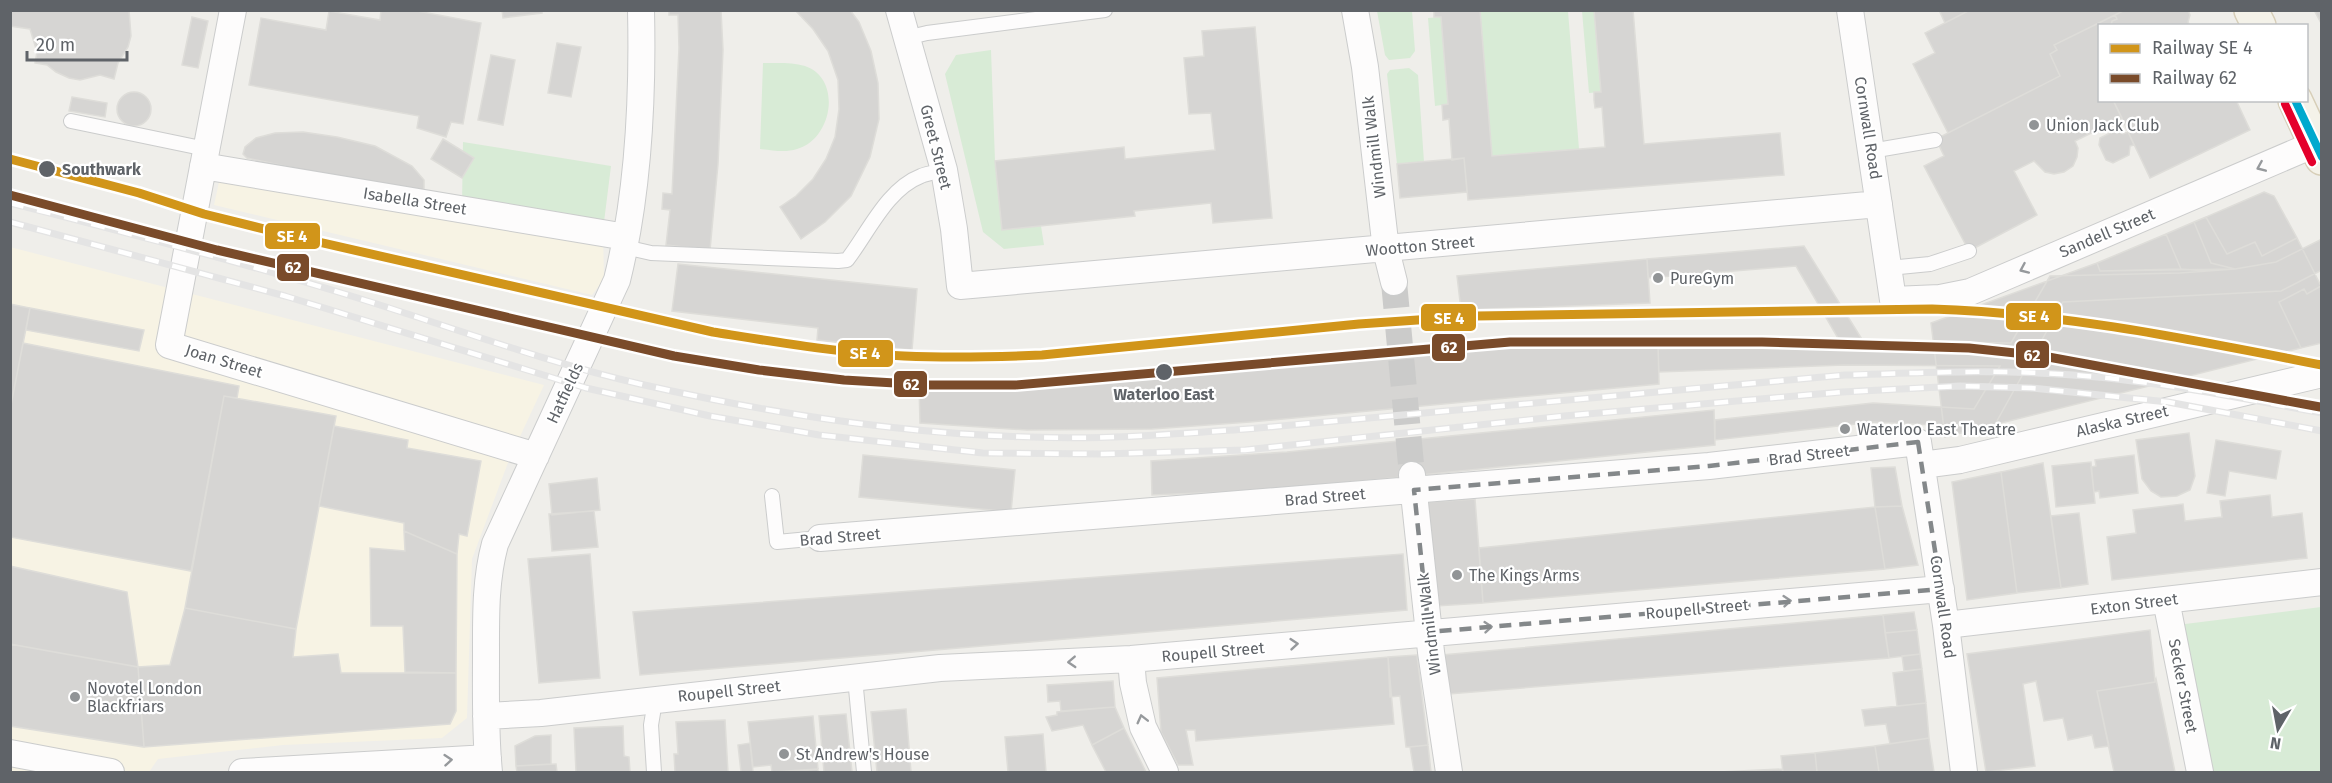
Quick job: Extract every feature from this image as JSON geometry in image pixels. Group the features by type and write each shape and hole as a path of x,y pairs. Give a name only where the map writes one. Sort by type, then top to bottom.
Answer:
{"main road":[{"path":"2251,10 2258,24"},
{"path":"2296,102 2318,151"}],"street":[{"name":"Joan Street","path":"233,10 169,345 536,456"},
{"name":"Hatfields","path":"488,765 486,588 489,563 495,544 617,280 626,242 635,163 641,10"},
{"name":"Greet Street","path":"899,10 944,170 954,229 960,286"},
{"name":"Windmill Walk","path":"1355,10 1365,67 1386,249 1394,282"},
{"name":"Cornwall Road","path":"1850,10 1895,309"},
{"name":"Sandell Street","path":"1895,309 1970,292 2318,151"},
{"name":"Isabella Street","path":"205,158 626,242"},
{"name":"Wootton Street","path":"960,286 1879,204"},
{"name":"Alaska Street","path":"1920,454 1960,460 2322,374"},
{"name":"Cornwall Road","path":"1920,454 1941,589 1964,772"},
{"name":"Brad Street","path":"820,538 978,517 1413,482 1920,454"},
{"name":"Windmill Walk","path":"1413,482 1429,632 1449,772"},
{"name":"Exton Street","path":"1946,626 2322,582"},
{"name":"Roupell Street","path":"486,716 525,714 940,668 1131,659 1941,589"},
{"name":"Secker Street","path":"2166,600 2200,772"},
{"path":"1131,659 1133,682 1143,728 1165,772"},
{"path":"10,753 111,772"},
{"path":"242,772 488,765"}],"lane":[{"path":"906,38 927,33 1105,10"},
{"path":"71,121 205,158"},
{"path":"1871,151 1935,140"},
{"path":"626,242 651,254 847,260 875,217 902,188 921,176 944,170"},
{"path":"1888,268 1930,264 1969,251"},
{"name":"Brad Street","path":"772,496 777,542 820,538"},
{"path":"855,678 864,772"},
{"path":"649,700 653,713 651,725 654,772"}],"highlighted area":[{"path":"1918,442 1941,589 1429,632 1414,490 1709,466"}],"shaded area":[{"path":"224,159 603,230 604,279 592,295 214,205"},
{"path":"10,247 544,385 509,460 472,559 467,718 442,738 283,745 158,759 149,772 11,772"}],"green space":[{"path":"1377,11 1412,11 1415,51 1410,58 1389,60 1385,55"},
{"path":"1480,11 1568,11 1579,149 1492,156"},
{"path":"1582,11 1594,11 1601,92 1589,93"},
{"path":"1441,17 1448,104 1435,106 1428,18"},
{"path":"991,50 995,161 1002,230 1041,226 1044,245 1004,249 983,232 945,74 956,55"},
{"path":"763,63 790,63 805,66 817,73 825,83 828,109 825,122 809,143 797,149 778,151 760,149"},
{"path":"1409,68 1418,75 1424,162 1397,164 1387,74 1390,70"},
{"path":"463,142 611,166 603,230 462,204"},
{"path":"2321,607 2321,772 2211,772 2177,625"}],"building":[{"path":"10,10 129,10 131,36 128,47 118,63 114,79 100,75 80,80 69,78 47,65 35,63 37,52 30,29 10,26"},
{"path":"10,10 129,10 131,36 128,47 118,63 114,79 100,75 80,80 69,78 47,65 35,63 37,52 30,29 10,26"},
{"path":"381,10 412,10 481,23 463,124 451,122 446,137 417,128 419,116 249,85 261,18 326,30 329,11 380,20"},
{"path":"502,10 542,10 542,13 503,18"},
{"path":"669,10 721,10 723,50 718,164 710,250 666,245 670,210 662,209 663,193 672,194 679,48 678,15 669,15"},
{"path":"795,10 850,10 859,22 871,51 878,83 879,119 870,157 851,196 825,222 801,239 780,207 796,196 813,179 826,159 835,137 839,109 838,80 828,51 813,29"},
{"path":"1434,10 1480,10 1492,156 1605,147 1602,107 1595,108 1594,100 1594,92 1601,92 1594,10 1633,10 1644,144 1780,133 1784,175 1468,200 1464,158 1452,160 1449,119 1443,120 1442,105 1448,104 1441,17 1434,17"},
{"path":"1939,10 1970,10 1945,23"},
{"path":"1970,10 2125,10 2054,45 2057,50 2050,54 2060,76 1948,133 1913,64 1935,53 1925,33"},
{"path":"2125,10 2188,10 2189,24 2111,24 2112,21 2117,19 2115,15"},
{"path":"2314,10 2322,10 2322,25"},
{"name":"Union Jack Club","path":"2115,15 2117,19 2112,21 2111,24 2098,24 2098,102 2114,102 2122,118 2075,141 2078,148 2077,157 2073,166 2064,172 2054,174 2045,172 2034,161 2014,171 2037,215 1969,251 1924,166 1944,156 1936,139 2060,76 2050,54 2057,50 2054,45"},
{"path":"192,17 208,21 198,68 182,65"},
{"path":"1255,27 1272,218 1213,223 1211,203 1134,211 1135,216 1002,230 995,161 1124,147 1125,159 1215,150 1211,113 1189,114 1184,58 1204,56 1202,31"},
{"path":"557,43 581,47 571,97 548,93"},
{"path":"491,55 515,60 503,125 478,120"},
{"path":"134,92 146,97 151,109 146,121 134,126 122,121 117,109 122,97"},
{"path":"72,97 107,103 105,117 69,111"},
{"path":"2114,102 2237,102 2250,130 2150,178"},
{"path":"2116,130 2123,134 2128,132 2134,145 2130,146 2129,155 2113,163 2106,160 2099,145 2100,138"},
{"path":"303,132 375,146 412,166 424,180 424,188 422,191 331,176 247,158 243,154 245,147 256,138 275,133"},
{"path":"443,139 474,158 462,178 431,159"},
{"path":"1464,158 1467,192 1400,198 1397,164"},
{"path":"2264,192 2274,196 2297,238 2262,256 2255,242 2227,254 2206,217"},
{"path":"2206,217 2227,254 2255,242 2262,256 2297,238 2321,286 2307,294 2304,289 2279,302 2301,348 1945,437 1931,323 2097,263 2100,271 2235,269 2211,263 2194,222"},
{"path":"2194,222 2211,263 2235,269 2205,271 2181,269 2166,234"},
{"path":"2166,234 2181,269 2100,271 2097,263"},
{"path":"2322,239 2322,270 2281,291 2063,302 1993,428 1874,422 1715,440 1715,420 1873,403 1974,409 2000,366 1844,365 1659,372 1658,349 1842,345 1796,266 1648,278 1647,259 1804,246 1863,341 2011,343 2050,276 2180,273 2235,269 2276,262"},
{"path":"1647,259 1650,303 1461,310 1457,276"},
{"path":"678,264 917,289 912,350 817,340 818,328 672,311"},
{"path":"2321,286 2322,343 2301,348 2279,302 2304,289 2307,294"},
{"path":"10,304 30,308 10,410"},
{"path":"30,308 144,330 139,351 26,330"},
{"path":"1658,340 1659,384 1152,429 1027,430 920,423 919,385 1015,384 1493,343"},
{"path":"23,343 239,386 237,398 224,396 191,571 10,537 10,410"},
{"path":"224,396 336,416 296,629 185,608"},
{"path":"1714,410 1715,445 1343,483 1249,491 1152,495 1151,461 1287,452"},
{"path":"334,426 408,440 407,448 481,461 467,536 459,534 457,554 404,531 404,523 319,506"},
{"path":"2189,433 2195,476 2190,490 2177,496 2161,497 2151,491 2142,479 2136,440"},
{"path":"2216,440 2281,451 2276,479 2229,471 2225,496 2207,493"},
{"path":"863,455 1015,470 1011,512 859,497"},
{"path":"2134,455 2138,493 2100,498 2099,491 2094,492 2091,467 2096,466 2095,460"},
{"path":"2091,462 2095,503 2056,507 2052,466"},
{"path":"2043,463 2061,588 2017,593 2001,472"},
{"path":"1895,467 1902,506 1875,507 1871,468"},
{"path":"2001,472 2017,593 1967,600 1952,482"},
{"path":"597,478 600,510 552,515 549,484"},
{"path":"2270,495 2272,517 2302,513 2307,558 2112,580 2107,537 2136,533 2133,510 2183,504 2185,521 2222,517 2220,501"},
{"name":"The Kings Arms","path":"1475,499 1483,603 1436,606 1428,502"},
{"path":"1902,506 1918,565 1885,569 1875,507"},
{"path":"1875,507 1885,569 1483,603 1479,548"},
{"path":"594,511 598,547 552,551 549,514"},
{"path":"2079,513 2088,584 2061,588 2051,516"},
{"path":"404,531 457,554 456,673 405,672 403,626 371,626 370,548 405,551"},
{"path":"590,554 600,678 539,683 528,559"},
{"path":"1403,554 1407,610 640,675 633,612"},
{"path":"10,566 127,592 138,667 10,644"},
{"path":"185,608 296,629 293,657 338,654 341,673 456,673 456,711 450,724 144,747 138,667 170,665"},
{"path":"1914,612 1917,630 1885,633 1883,615"},
{"path":"1883,615 1889,658 1449,694 1442,655"},
{"path":"1917,630 1920,654 1889,658 1885,633"},
{"path":"2150,630 2155,682 2097,691 2109,746 2095,748 2092,735 2068,740 2063,718 2044,721 2036,681 2023,684 2035,766 1986,772 1967,654"},
{"name":"Novotel London Blackfriars","path":"10,644 138,667 144,747 10,726"},
{"path":"1920,654 1922,669 1904,671 1902,656"},
{"path":"1417,655 1428,745 1406,747 1400,696 1390,697 1388,657"},
{"path":"1388,657 1394,724 1196,741 1195,730 1186,730 1193,765 1178,765 1161,732 1157,678"},
{"path":"1922,669 1926,703 1897,706 1893,673"},
{"path":"2156,679 2175,772 2114,772 2097,691 2155,682"},
{"path":"1113,681 1115,707 1061,711 1060,701 1048,702 1047,685"},
{"path":"1926,703 1929,738 1890,744 1886,724 1865,726 1862,710"},
{"path":"1115,707 1124,728 1092,745 1083,725 1052,731 1046,717 1057,715 1057,712"},
{"path":"906,709 911,772 877,772 871,712"},
{"path":"846,714 852,772 824,772 819,716"},
{"name":"St Andrew's House","path":"813,716 818,769 772,772 771,765 753,767 748,722"},
{"path":"725,720 728,772 675,772 674,754 678,754 676,722"},
{"path":"623,726 624,756 629,757 630,772 576,772 574,728"},
{"path":"1124,728 1146,772 1106,772 1092,745"},
{"path":"1043,734 1046,772 1008,772 1005,737"},
{"path":"551,735 551,764 516,766 515,746 535,736"},
{"path":"1929,738 1934,772 1879,772 1875,746"},
{"path":"750,743 753,772 741,772 738,745"},
{"path":"1428,745 1431,772 1414,772 1410,747"},
{"path":"1875,746 1879,772 1817,772 1815,753"},
{"path":"1815,753 1817,772 1783,772 1781,756"},
{"path":"556,764 557,772 517,772 516,766"},
{"path":"818,769 818,772 800,772 800,771"},
{"path":"1782,769 1783,772 1719,772"}],"tunnel":[{"path":"1394,282 1412,475"}],"railway":[{"path":"10,203 264,270 603,375 785,413 933,432 1058,438 1166,435 1845,375 1959,372 2045,373 2136,381 2322,413"},
{"path":"10,222 285,296 586,388 710,416 819,435 983,453 1102,454 1245,450 1564,416 1842,392 1960,386 2031,388 2168,402 2322,431"}],"transit line":[{"path":"2296,102 2322,157"},
{"path":"2285,104 2312,162"},
{"path":"10,159 139,193 204,214 288,235 713,332 856,352 938,357 1042,355 1359,324 1476,316 1932,309 2030,316 2128,329 2322,365"}],"rail line":[{"name":"62","path":"10,195 217,250 674,356 759,370 844,380 929,385 1015,385 1510,342 1762,342 1969,348 2043,356 2320,407"}],"place":[{"name":"Union Jack Club","path":"2034,125"},
{"name":"Southwark","path":"47,169"},
{"name":"PureGym","path":"1658,278"},
{"name":"Waterloo East","path":"1164,372"},
{"name":"Waterloo East Theatre","path":"1845,429"},
{"name":"The Kings Arms","path":"1457,575"},
{"name":"Novotel London Blackfriars","path":"75,697"},
{"name":"St Andrew's House","path":"784,754"}]}
